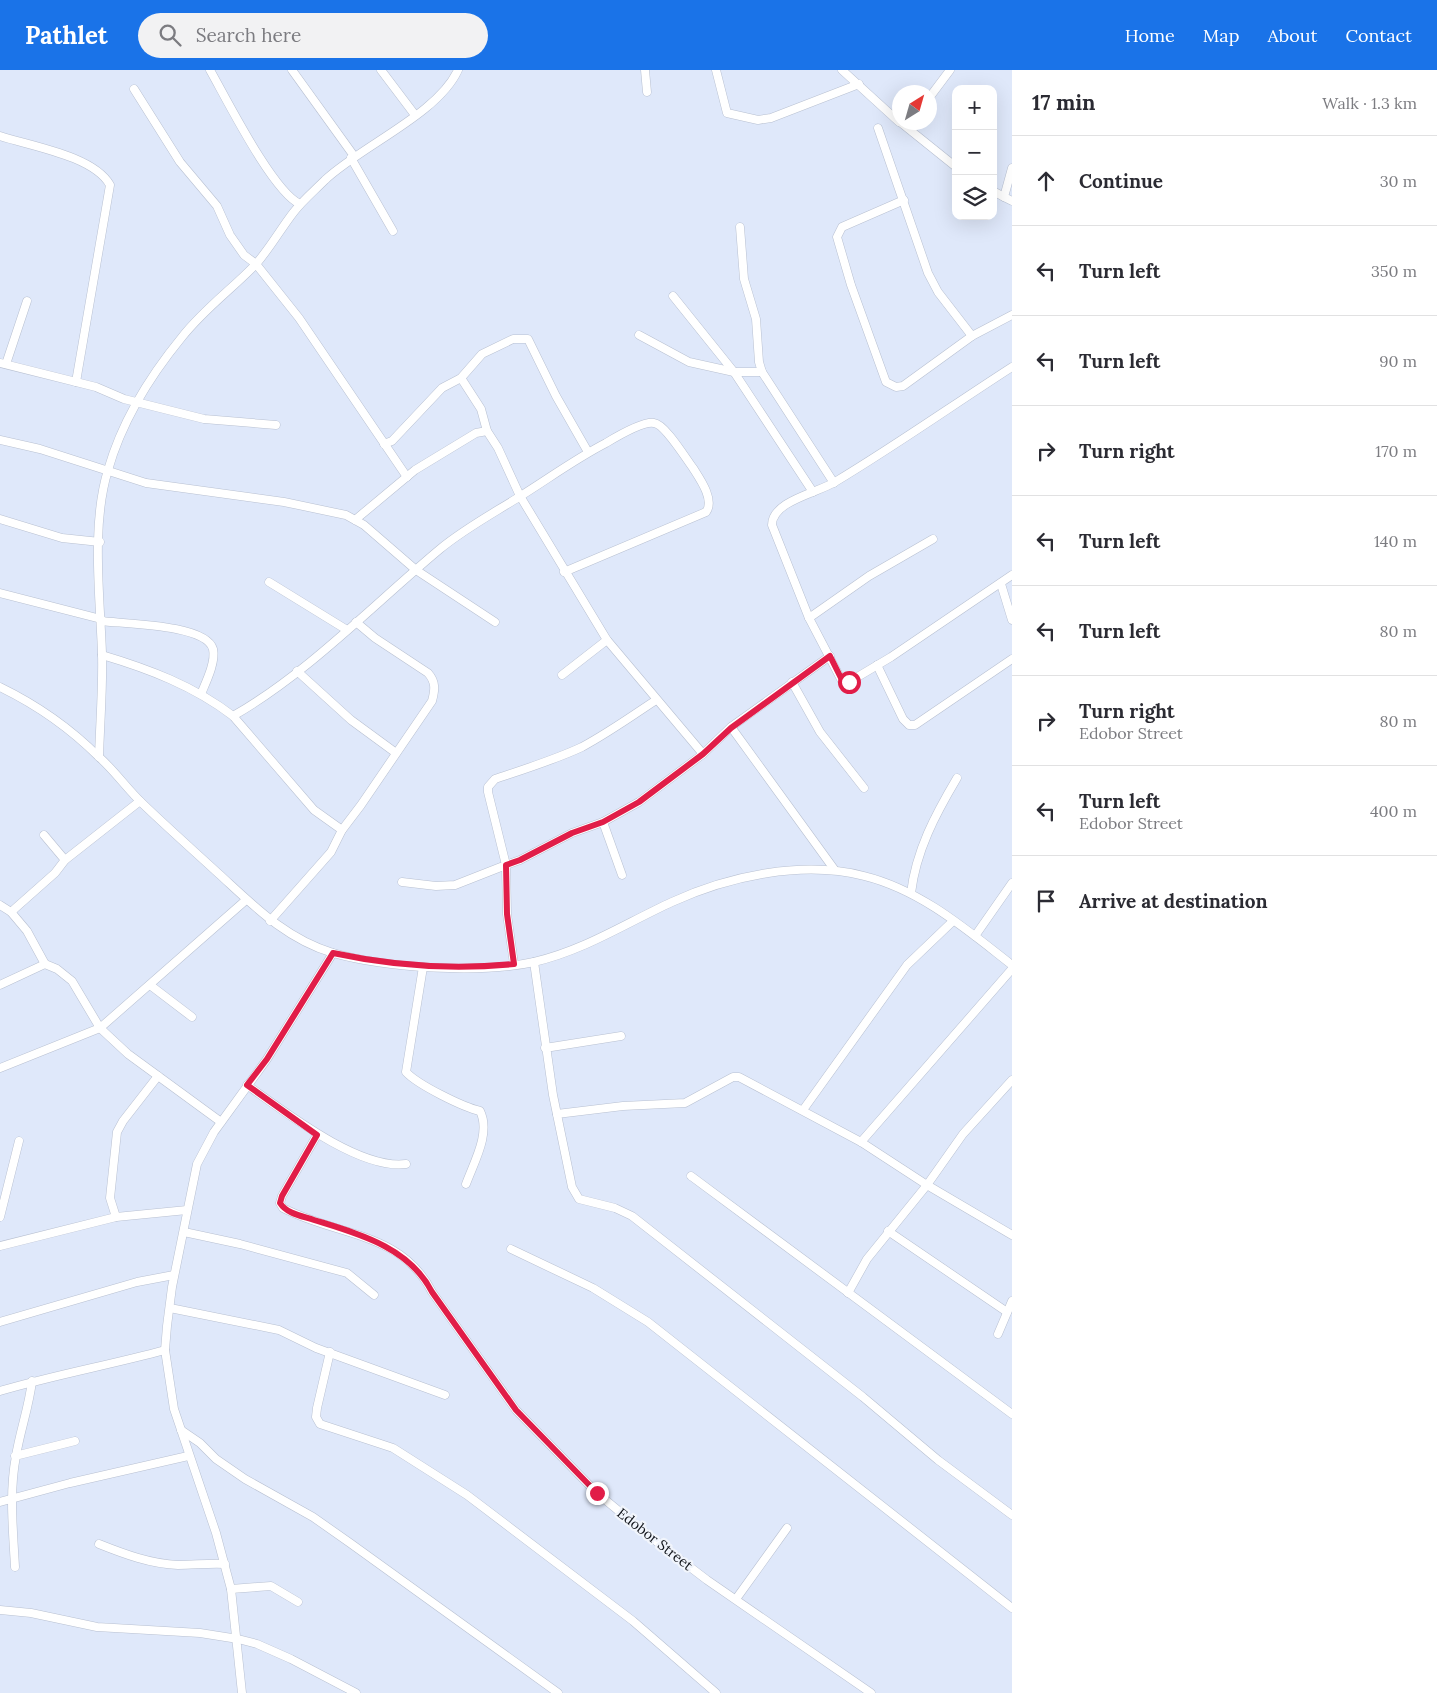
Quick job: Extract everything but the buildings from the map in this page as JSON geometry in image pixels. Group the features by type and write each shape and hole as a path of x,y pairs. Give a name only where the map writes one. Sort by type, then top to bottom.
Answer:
{"street":[{"path":"210,70 272,176 294,201 300,204"},
{"path":"292,70 353,157 393,231"},
{"path":"380,70 415,115"},
{"path":"99,757 102,655 100,542 102,500 108,470 137,402 158,370 190,328 256,264 300,204 353,157 415,115 447,88 458,70"},
{"path":"645,70 647,92"},
{"path":"716,70 727,113 758,120 771,118 859,84"},
{"path":"842,70 892,115"},
{"path":"937,88 950,70"},
{"path":"134,89 180,162 217,206 230,235 244,255 256,264 299,318 406,477"},
{"path":"878,128 928,273 938,292 972,336"},
{"path":"914,130 952,164"},
{"path":"0,136 69,157 94,168 105,176 110,185 76,382"},
{"path":"1004,197 1012,168"},
{"path":"997,193 1012,201"},
{"path":"904,200 842,227 837,237 851,285 886,382 896,387 903,386 972,336 1012,315"},
{"path":"740,227 744,279 756,319 759,362 762,372 834,483"},
{"path":"673,296 734,372 813,492"},
{"path":"27,301 3,364 76,382 137,402 204,419 276,425"},
{"path":"639,335 689,362 734,372 762,372"},
{"path":"384,444 392,441 442,388 462,378 482,354 513,339 528,339 556,396 588,452"},
{"path":"1012,367 834,483 780,508 772,520 776,537 810,618 843,682 849,682 877,665 955,611 1000,584 1012,574"},
{"path":"462,378 481,409 487,431 498,448 520,496 564,572 607,640 703,754"},
{"path":"233,716 252,705 297,671 416,570 474,524 588,452 649,423 658,424 694,470 710,505 706,512 564,572"},
{"path":"355,520 406,477 476,433 487,431"},
{"path":"0,440 108,470 146,483 284,502 328,511 355,520 416,570 495,622"},
{"path":"0,519 62,538 100,542"},
{"path":"810,618 869,576 934,540"},
{"path":"269,582 347,630"},
{"path":"1000,584 1012,620"},
{"path":"0,593 101,620 177,629 204,638 210,644 213,652 201,694"},
{"path":"270,921 331,852 342,830 432,701 435,684 428,673 375,638 356,622"},
{"path":"562,675 607,640"},
{"path":"102,655 156,673 201,694 233,716 314,810 342,830"},
{"path":"402,882 436,886 455,885 520,860 572,833 603,822 639,802 703,754 731,728 830,656"},
{"path":"877,665 903,719 909,725 915,725 1012,660"},
{"path":"297,671 351,720 396,753"},
{"path":"792,682 820,732 864,788"},
{"path":"0,687 26,700 99,757 140,802 270,921 312,945 333,953 371,961 423,967 480,967 534,962 610,935 671,902 719,884 770,874 834,869 866,876 911,893 976,936 1012,967 861,1142"},
{"path":"514,964 507,914 506,865 488,792 491,782 495,778 540,765 581,747 611,730 656,700"},
{"path":"731,728 834,869"},
{"path":"911,893 914,872 929,828 957,778"},
{"path":"11,912 55,873 65,860 140,802"},
{"path":"603,822 622,875"},
{"path":"44,835 65,860"},
{"path":"976,936 1012,883"},
{"path":"0,1068 100,1028 246,900"},
{"path":"0,906 11,912 27,931 45,964 58,969 72,981 100,1028 128,1054 222,1122"},
{"path":"803,1110 896,979 914,958 953,921"},
{"path":"242,1693 238,1639 231,1589 225,1564 174,1409 165,1350 174,1275 197,1164 214,1132 267,1059 333,953"},
{"path":"534,962 545,1048 557,1114 572,1187 579,1199 615,1208 632,1216 839,1379 938,1460 1012,1515"},
{"path":"0,985 45,964"},
{"path":"423,967 406,1072 421,1084 469,1108 480,1111 486,1121 483,1136 466,1184"},
{"path":"150,985 192,1017"},
{"path":"545,1048 621,1036"},
{"path":"116,1217 110,1198 117,1132 123,1121 158,1076"},
{"path":"557,1114 623,1106 685,1103 733,1077 746,1080 861,1142 927,1185 1012,1235"},
{"path":"848,1293 862,1267 888,1231 927,1185 963,1134 1012,1080"},
{"path":"247,1085 317,1135 382,1163 394,1166 406,1164"},
{"name":"Edobor Street","path":"317,1135 282,1196 280,1203 283,1208 300,1216 367,1237 390,1248 410,1262 424,1276 432,1292 516,1410 597,1493 648,1535 871,1693"},
{"path":"0,1217 19,1141"},
{"path":"691,1176 1012,1414"},
{"path":"0,1246 116,1217 187,1210"},
{"path":"888,1231 1007,1312"},
{"path":"184,1232 240,1244 347,1273 374,1296"},
{"path":"511,1249 593,1288 648,1322 1012,1608"},
{"path":"0,1322 137,1282 174,1275"},
{"path":"998,1334 1012,1301"},
{"path":"170,1308 279,1330 330,1352 445,1395"},
{"path":"0,1391 32,1381 104,1367 165,1350"},
{"path":"330,1352 316,1408 316,1417 320,1424 393,1448 467,1495 633,1621 716,1693"},
{"path":"15,1566 11,1500 16,1456 28,1408 32,1381"},
{"path":"181,1430 200,1443 216,1460 245,1479 313,1517 558,1693"},
{"path":"16,1456 75,1441"},
{"path":"0,1502 70,1483 188,1456"},
{"path":"736,1599 787,1528"},
{"path":"99,1544 128,1555 179,1565 225,1564"},
{"path":"231,1589 271,1586 298,1602"},
{"path":"0,1610 31,1613 97,1627 200,1633 238,1639 291,1659 356,1693"}],"route":[{"path":"597,1493 516,1410 432,1292 424,1276 410,1262 390,1248 367,1237 300,1216 283,1208 280,1203 282,1196 298,1164 317,1135 247,1085 267,1059 333,953 371,961 423,967 480,967 514,964 507,914 506,865 520,860 572,833 603,822 639,802 703,754 731,728 830,656 839,678 843,682 849,682"}]}
